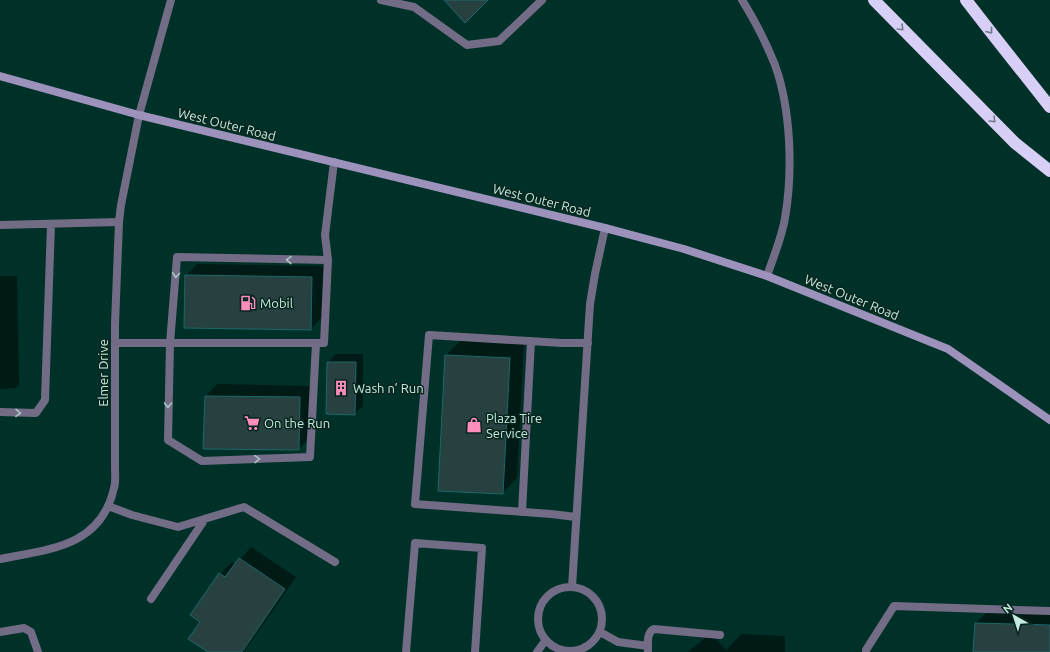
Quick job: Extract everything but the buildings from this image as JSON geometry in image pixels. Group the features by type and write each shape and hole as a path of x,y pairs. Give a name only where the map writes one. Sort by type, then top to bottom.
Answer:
{"highway":[{"path":"874,0 1015,143 1050,171"},
{"path":"966,0 1050,107"}],"street":[{"name":"Elmer Drive","path":"0,559 50,549 70,543 85,534 99,520 108,506 114,488 115,343 119,222 121,204 139,115 171,0"},
{"path":"381,0 414,7 467,45 499,41 542,0"},
{"path":"742,0 761,32 775,66 784,100 788,135 789,170 785,219 768,276"},
{"name":"West Outer Road","path":"0,76 139,115 605,228 684,249 768,276 948,349 1050,420"},
{"path":"115,343 324,343 328,260 325,235 334,162"},
{"path":"0,225 119,222"},
{"path":"0,412 36,413 45,400 51,224"},
{"path":"572,587 591,298 596,266 605,228"},
{"path":"316,343 310,457 202,461 168,440 170,343 177,257 328,260"},
{"path":"576,517 414,504 429,335 562,343 588,343"},
{"path":"522,512 531,340"},
{"path":"108,506 132,515 178,527 244,508 335,562"},
{"path":"151,599 205,519"},
{"path":"406,652 415,543 482,548 475,652"},
{"path":"572,587 582,590 591,595 598,602 602,617 600,632 594,641 585,648 575,652 564,651 545,641 540,631 538,621 539,610 544,600 551,593 562,588 572,587"},
{"path":"866,652 894,606 1050,611"},
{"path":"0,632 24,628 31,632 38,652"},
{"path":"600,632 618,642 648,649 649,633 654,629 720,635"},
{"path":"537,652 545,641"}],"place":[{"name":"Mobil","path":"248,303"},
{"name":"Wash n’ Run","path":"341,388"},
{"name":"On the Run","path":"252,423"},
{"name":"Plaza Tire Service","path":"474,425"}]}
